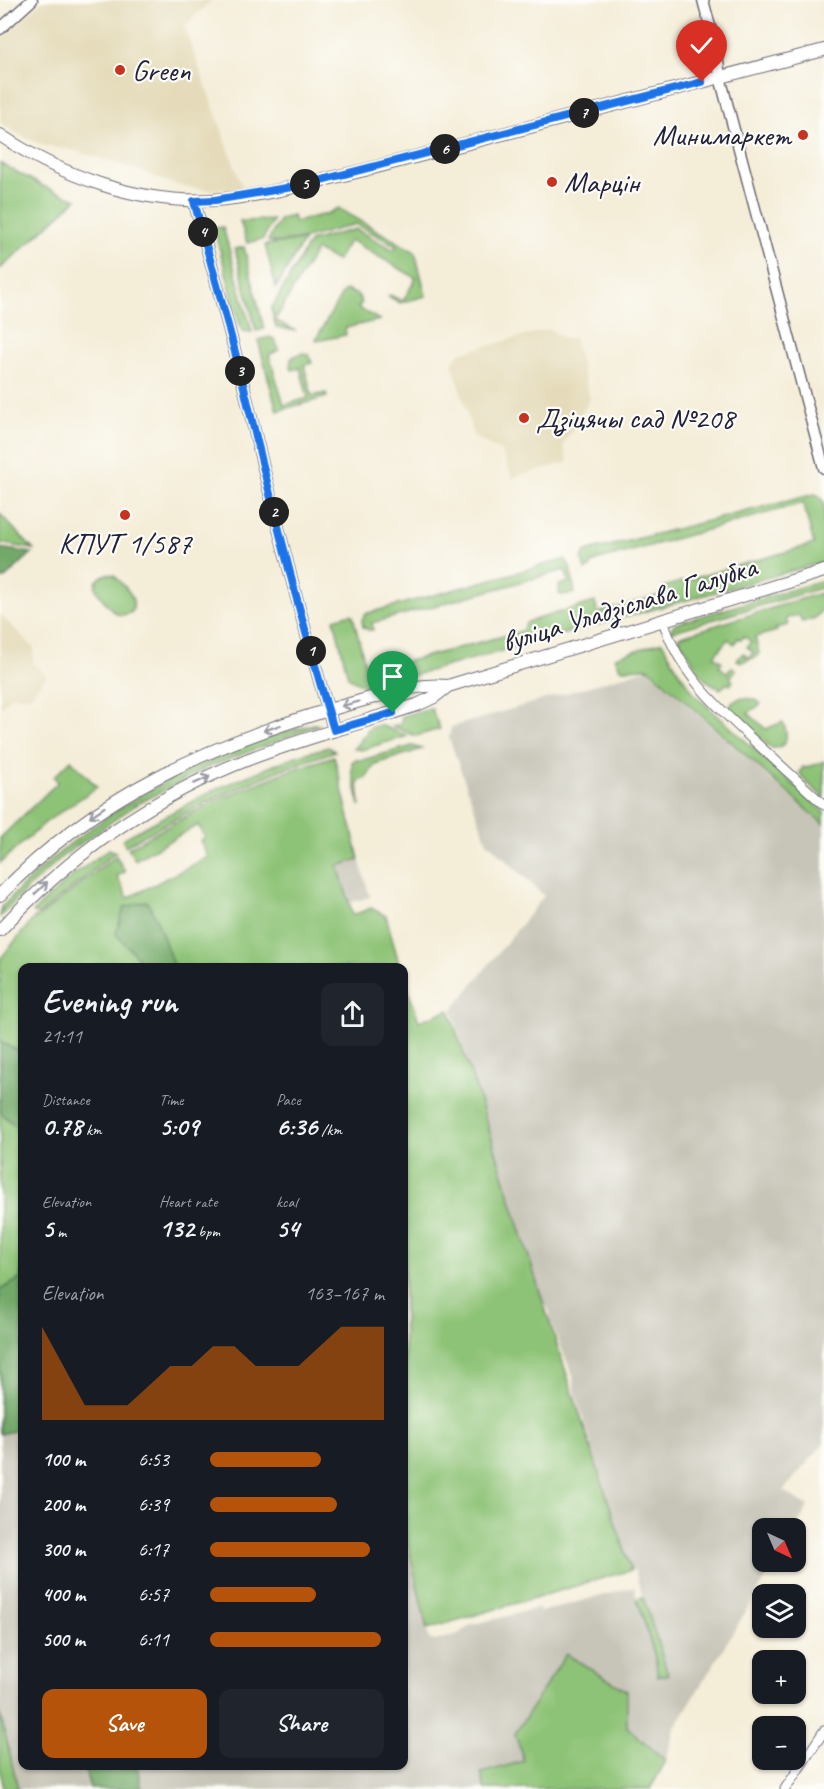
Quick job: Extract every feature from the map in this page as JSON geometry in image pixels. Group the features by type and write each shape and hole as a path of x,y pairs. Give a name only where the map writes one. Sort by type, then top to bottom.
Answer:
{"main road":[{"path":"0,135 33,155 83,178 147,195 194,201 215,200 298,186 824,50"},
{"name":"вуліца Уладзіслава Галубка","path":"0,895 40,855 80,824 156,777 236,740 328,710 413,686 448,686 824,571"},
{"name":"вуліца Уладзіслава Галубка","path":"0,930 61,869 110,832 194,783 246,760 417,705 434,697 448,686"}],"street":[{"path":"0,29 32,0"},
{"path":"703,0 717,53 720,77 824,468"},
{"path":"194,201 240,373 293,587 334,730"},
{"path":"663,620 673,649 696,683 714,704 824,805"},
{"path":"786,1789 824,1731"}],"shaded area":[{"path":"43,0 212,0 184,26 243,189 207,190 176,185 132,168 75,151 46,146 25,138 0,123 0,39"},
{"name":"Дзіцячы сад №208","path":"549,329 566,339 574,337 590,399 563,445 568,462 512,478 502,452 474,437 452,362 460,353"},
{"path":"0,614 34,648 33,663 47,676 30,696 11,696 0,708"},
{"path":"647,669 824,827 824,1443 783,1491 808,1506 802,1518 752,1518 752,1572 770,1572 763,1584 752,1584 752,1601 674,1729 666,1761 627,1727 566,1654 557,1670 524,1761 481,1773 485,1789 18,1789 0,1712 0,1434 18,1430 18,1770 408,1770 408,1552 429,1639 435,1641 458,1634 471,1625 538,1608 540,1612 634,1587 655,1657 658,1677 667,1674 634,1569 631,1570 575,1392 573,1376 550,1320 550,1311 543,1302 452,1010 544,896 487,842 449,738 451,727"},
{"path":"359,859 370,897 349,903 337,866"}],"green space":[{"path":"0,163 47,188 77,199 0,269"},
{"path":"338,208 415,252 426,296 400,303 388,296 403,301 416,278 350,240 337,261 316,250 275,320 296,331 276,327 271,309 310,241 356,229 394,250 396,246 356,224 299,239 268,241 280,219 293,216 295,222 329,213"},
{"path":"273,220 263,239 247,243 240,221"},
{"path":"223,227 252,332 243,332 240,326 214,228"},
{"path":"304,240 276,288 265,245"},
{"path":"244,247 264,329 256,331 235,249"},
{"path":"346,290 358,295 362,302 358,308 380,320 345,328 346,335 317,341 316,339"},
{"path":"270,337 275,340 279,350 269,355 284,405 308,398 300,368 292,370 290,362 295,356 305,353 309,355 312,363 304,365 312,396 326,393 327,397 277,411 258,340"},
{"path":"815,494 824,503 824,562 368,688 348,677 334,619 351,614 353,616 367,672 522,631 526,623 530,621 595,602 598,613 664,594 663,587 814,544 803,503 596,561 585,570 582,559 585,552"},
{"path":"0,514 33,549 0,543"},
{"path":"0,548 32,553 4,579 0,580"},
{"path":"565,559 570,567 575,593 561,595 559,593 559,585 569,582 565,570 372,623 373,630 363,627 362,620 365,614"},
{"path":"107,574 114,575 132,596 132,612 123,615 116,613 100,596 96,584 101,577"},
{"path":"824,580 824,587 671,632 675,624"},
{"path":"824,592 824,607 815,618 802,622 799,615 786,618 788,625 776,628 777,631 755,637 759,653 756,657 741,662 737,660 743,653 749,658 753,652 747,647 751,642 744,636 741,640 738,638 734,644 728,639 714,656 722,662 719,666 727,673 732,667 736,670 730,678 733,681 730,685 728,683 720,689 704,679 678,637"},
{"path":"662,642 696,696 824,812 824,825 648,668 620,669 615,657"},
{"path":"740,698 755,699 761,704 748,713 766,729 783,722 786,732 784,744 771,748 730,712 729,708 733,702"},
{"path":"431,708 440,729 416,736 392,726 401,724 402,716"},
{"path":"314,724 319,725 206,768 134,806 63,856 0,917 2,907 69,845 145,793 227,753"},
{"path":"380,725 408,736 361,750 354,748 370,728"},
{"path":"412,746 422,749 375,764 366,778 358,781 360,806 352,762"},
{"path":"328,747 335,751 280,770 206,802 125,846 123,840 126,837 216,789 296,756"},
{"path":"334,756 359,859 338,866 353,915 371,908 386,916 399,963 18,963 18,1430 0,1434 0,959 35,917 37,918 116,856 125,872 117,876 128,898 208,857 200,841 205,837 198,825 135,860 128,848 210,803 285,772"},
{"path":"71,760 97,787 46,822 0,863 0,838 58,782 54,777"},
{"path":"824,761 824,798 802,778 800,772 803,767"},
{"path":"109,849 116,852 38,915 33,912 72,876"},
{"path":"147,901 157,920 173,963 139,963 138,958 116,934 124,907"},
{"path":"408,989 419,1021 449,1010 631,1570 427,1629 408,1546"},
{"path":"0,1042 18,1050 18,1128 0,1112"},
{"path":"18,1280 18,1430 0,1434 0,1290"},
{"path":"643,1597 668,1674 658,1677 655,1657 637,1599"},
{"path":"566,1654 627,1691 627,1727 666,1761 650,1789 485,1789 481,1773 524,1761 515,1734"},
{"path":"0,1712 18,1789 4,1789 0,1771"},
{"path":"85,1770 138,1770 142,1789 90,1789"}],"place":[{"name":"Green","path":"120,70"},
{"name":"Минимаркет","path":"803,135"},
{"name":"Марцін","path":"552,182"},
{"name":"Дзіцячы сад №208","path":"524,418"},
{"name":"КПУТ 1/587","path":"125,515"}],"route":[{"path":"393,713 334,730 302,621 238,362 194,201 215,200 298,186 702,82"}]}
